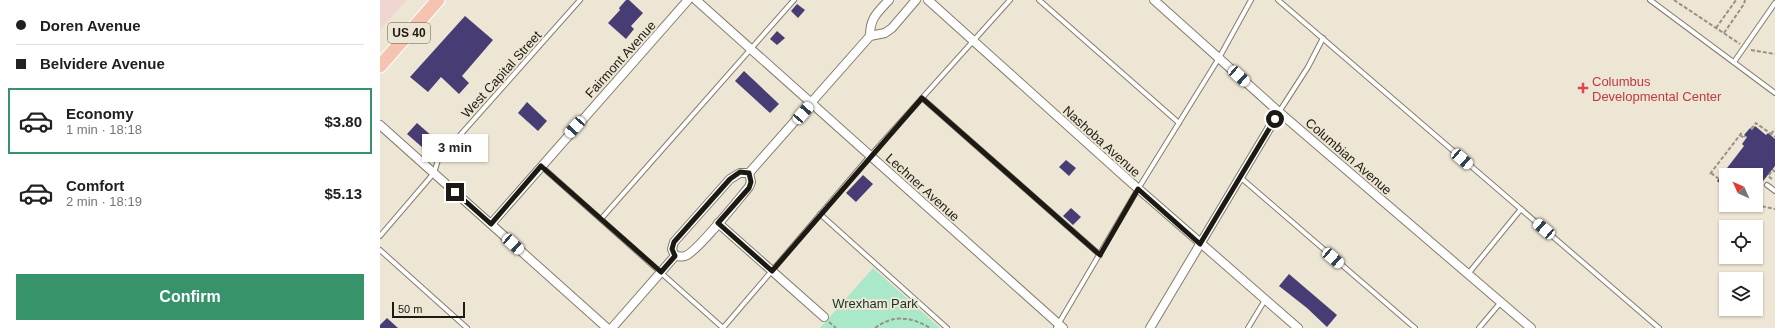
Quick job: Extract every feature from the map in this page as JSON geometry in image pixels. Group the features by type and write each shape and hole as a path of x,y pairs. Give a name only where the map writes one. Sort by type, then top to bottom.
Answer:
{"main road":[{"name":"US 40","path":"380,66 438,0"}],"street":[{"name":"Fairmont Avenue","path":"491,224 688,0"},
{"name":"Lechner Avenue","path":"696,0 1059,327"},
{"path":"870,36 870,25 874,17 889,0"},
{"path":"749,173 870,36 885,33 892,28 916,0"},
{"name":"Nashoba Avenue","path":"928,0 1200,244 1298,328"},
{"name":"Columbian Avenue","path":"1154,0 1279,112 1531,328"},
{"path":"1150,328 1279,112"},
{"path":"380,125 607,328"},
{"path":"675,256 672,249 674,242 694,219 734,175 740,172 749,173"},
{"path":"675,256 684,257 690,253 718,223 749,188 751,182 749,173"},
{"path":"718,223 824,317"},
{"path":"612,328 675,256"}],"lane":[{"name":"West Capital Street","path":"380,236 434,173 438,160 580,0"},
{"path":"601,219 750,48 794,0"},
{"path":"541,166 723,328 870,156 1010,0"},
{"path":"1039,0 1179,123"},
{"path":"1059,327 1138,189 1219,58 1251,0"},
{"path":"1278,0 1658,328"},
{"path":"1650,0 1775,93"},
{"path":"1734,62 1775,3"},
{"path":"1279,112 1308,66 1322,38"},
{"path":"922,98 1100,255"},
{"path":"1240,177 1415,328"},
{"path":"1767,185 1775,192"},
{"path":"1468,274 1521,209"},
{"path":"820,214 947,328"},
{"path":"380,250 467,328"},
{"path":"1248,328 1265,299"},
{"path":"1479,328 1501,302"}],"path":[{"path":"1674,0 1678,1 1744,47 1750,50 1775,54"},
{"path":"1716,28 1736,0"},
{"path":"1724,33 1744,4 1745,0"},
{"path":"1751,129 1756,122 1775,137"},
{"path":"1771,135 1775,129"},
{"path":"1719,179 1711,173 1744,131"},
{"path":"1740,135 1744,138 1745,136"},
{"path":"1767,185 1773,180 1768,176 1773,170 1775,172"},
{"path":"1763,206 1775,209"},
{"path":"875,328 889,320 902,318 914,320 930,328"}],"shaded area":[{"path":"380,0 407,0 380,30"}],"green space":[{"name":"Wrexham Park","path":"873,268 940,328 820,328"}],"building":[{"path":"626,0 629,0 643,13 631,26 634,29 626,39 608,23 620,10 619,8"},
{"path":"797,4 805,10 798,18 791,11"},
{"path":"465,16 493,40 462,76 469,83 459,94 441,77 428,92 410,77"},
{"path":"777,31 785,38 777,45 770,39"},
{"path":"744,71 779,104 770,113 735,81"},
{"path":"527,102 547,121 538,131 518,113"},
{"path":"417,123 441,144 431,155 407,134"},
{"path":"1755,126 1766,135 1768,133 1775,139 1775,166 1763,181 1763,168 1727,168 1744,146 1742,144 1747,137 1744,135 1750,128 1752,130"},
{"path":"1066,160 1076,168 1069,176 1059,167"},
{"path":"863,175 873,184 856,202 846,193"},
{"path":"1071,208 1081,217 1073,225 1063,216"},
{"path":"1289,274 1337,315 1327,327 1307,308 1279,286"},
{"path":"387,318 398,328 380,328 380,325"}],"place":[{"name":"Columbus Developmental Center","path":"1583,88"}],"route":[{"path":"455,192 491,224 541,166 661,272 675,256 672,249 674,242 730,179 740,172 749,173 751,182 749,188 718,223 772,271 922,98 1100,255 1138,189 1200,244 1275,119"}]}
